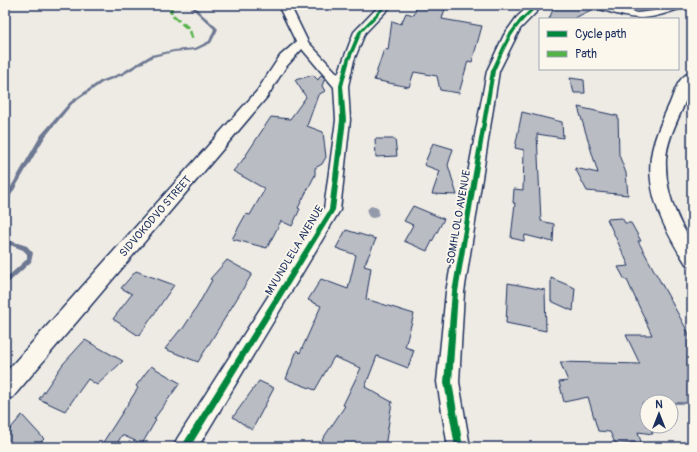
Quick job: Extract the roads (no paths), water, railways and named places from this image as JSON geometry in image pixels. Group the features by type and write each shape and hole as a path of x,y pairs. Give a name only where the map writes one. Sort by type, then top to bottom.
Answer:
{"street":[{"path":"284,5 303,43 341,86"},
{"name":"MVUNDLELA AVENUE","path":"185,447 332,210 343,120 341,86 348,60 360,32 386,5"},
{"name":"SOMHLOLO AVENUE","path":"459,447 448,382 455,292 493,71 506,39 522,17 536,5"},
{"path":"597,5 637,17 655,14 680,5"},
{"name":"SIDVOKODVO STREET","path":"5,389 262,94 287,56 294,48 303,43"},
{"path":"692,76 685,82 661,144 658,182 678,239 692,259"}],"waterway":[{"path":"5,201 43,136 71,103 101,82 122,74 152,56 174,51 196,49 210,42 216,29 197,12 192,5"},
{"path":"5,241 25,248 30,253 29,260 5,282"}]}
